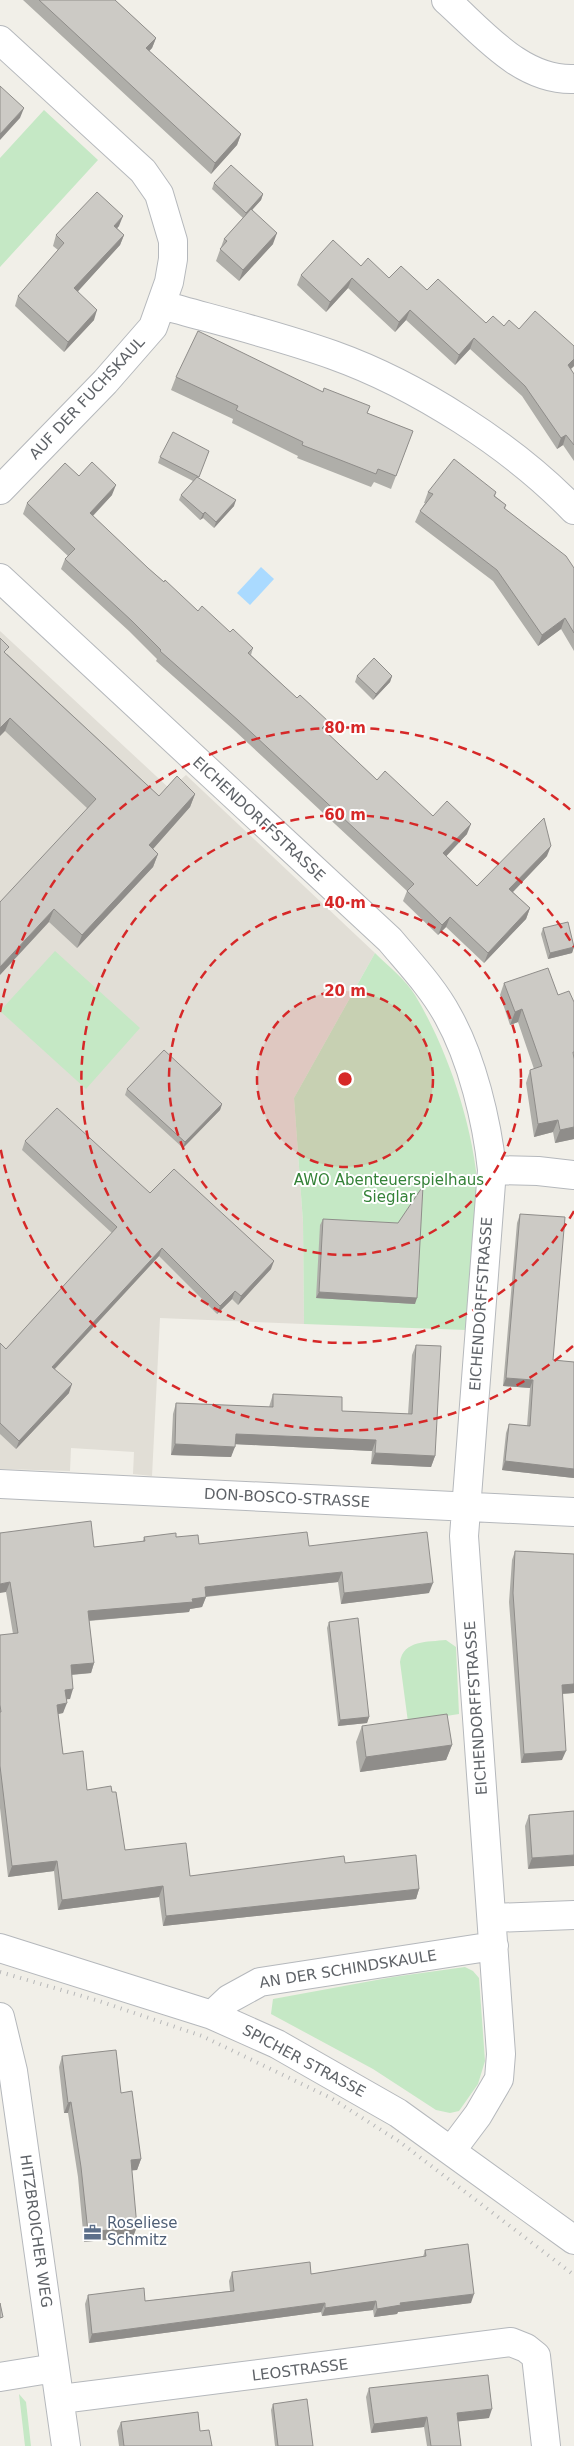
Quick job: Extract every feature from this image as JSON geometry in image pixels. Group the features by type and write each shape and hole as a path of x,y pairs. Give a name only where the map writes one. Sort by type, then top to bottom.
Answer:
{"street":[{"path":"446,0 518,63 545,77 574,79"},
{"name":"AUF DER FUCHSKAUL","path":"0,40 143,171 159,194 173,241 173,259 162,305 153,326 129,354 0,490"},
{"path":"162,305 309,347 388,378 440,407 492,440 574,510"},
{"name":"EICHENDORFFSTRASSE","path":"0,578 390,940 426,983 448,1015 459,1039 477,1095 487,1137 492,1170 464,1536 501,2045 499,2079 478,2115 451,2151"},
{"path":"492,1170 538,1171 574,1175"},
{"name":"DON-BOSCO-STRASSE","path":"0,1484 574,1512"},
{"path":"492,1918 574,1915"},
{"name":"AN DER SCHINDSKAULE","path":"212,2015 229,1998 260,1982 494,1946"},
{"name":"SPICHER STRASSE","path":"0,1948 212,2015 278,2044 398,2113 574,2240"},
{"name":"HITZBROICHER WEG","path":"0,2017 13,2071 61,2399 66,2446"},
{"name":"LEOSTRASSE","path":"61,2399 511,2342 526,2348 536,2356 546,2446"},
{"path":"0,2377 55,2368"}],"shaded area":[{"path":"0,631 170,789 186,775 375,953 294,1098 303,1222 304,1324 160,1318 152,1476 133,1474 134,1452 71,1448 70,1471 0,1469"}],"green space":[{"path":"44,110 98,160 0,267 0,158"},
{"path":"55,951 140,1028 86,1089 0,1011"},
{"name":"AWO Abenteuerspielhaus Sieglar","path":"375,953 407,984 415,995 438,1040 465,1114 471,1139 478,1189 466,1330 304,1324 303,1222 294,1098"},
{"path":"446,1640 456,1647 459,1714 408,1722 400,1662 402,1655 411,1646 424,1642"},
{"path":"465,1967 473,1971 479,1978 485,2061 478,2084 459,2111 450,2113 436,2110 373,2069 271,2014 273,1999 393,1977"},
{"path":"19,2394 26,2402 31,2446 25,2446"}],"water":[{"path":"261,567 274,579 250,605 237,593"}],"building":[{"path":"39,0 115,0 156,38 146,48 241,134 215,163"},
{"path":"0,86 24,108 0,134"},
{"path":"231,165 263,194 246,213 214,183"},
{"path":"97,192 123,216 114,226 124,235 74,288 97,310 68,342 18,296 64,243 56,235"},
{"path":"251,209 277,233 243,270 220,249 227,241 224,239"},
{"path":"333,240 361,266 368,258 389,278 401,266 427,290 438,279 486,323 493,316 504,326 509,320 519,329 535,311 574,346 574,359 568,365 574,374 574,445 566,435 561,438 525,386 474,338 459,355 410,310 399,322 352,278 330,302 301,275"},
{"path":"198,331 323,392 324,388 370,406 367,413 413,431 396,476 378,469 376,474 302,445 303,442 236,410 238,406 176,377"},
{"path":"173,432 209,451 199,477 160,457"},
{"path":"454,459 496,492 494,496 506,505 504,508 566,556 574,568 574,633 565,618 542,635 497,570 420,511 433,494 428,492"},
{"path":"92,462 116,485 90,513 148,568 164,582 165,580 198,611 202,606 230,632 233,629 253,648 248,653 297,698 300,695 329,722 322,728 377,780 385,771 433,816 447,801 471,824 443,853 477,886 544,818 551,846 509,889 530,908 488,953 450,917 442,925 407,891 414,884 239,721 160,651 132,621 65,559 75,549 27,503 65,463 79,476"},
{"path":"197,477 236,500 216,522 205,512 203,514 181,495"},
{"path":"0,638 9,647 4,652 159,796 177,776 195,794 149,845 158,854 82,935 54,909 0,967 0,902 96,799 10,718 0,728"},
{"path":"374,658 392,676 376,694 357,676"},
{"path":"568,922 574,947 550,953 543,928"},
{"path":"548,968 558,995 569,991 574,1002 574,1127 560,1130 558,1120 538,1124 530,1070 542,1066 522,1009 515,1012 504,983"},
{"path":"164,1050 222,1104 185,1142 127,1089"},
{"path":"57,1108 150,1193 174,1169 274,1261 241,1296 235,1291 220,1306 162,1248 52,1367 72,1384 19,1441 0,1423 0,1343 6,1349 117,1227 25,1141"},
{"path":"423,1186 417,1298 319,1292 323,1219 398,1223"},
{"path":"520,1214 565,1217 553,1360 574,1362 574,1469 505,1461 509,1424 530,1426 533,1380 506,1378"},
{"path":"416,1345 441,1346 435,1456 375,1453 376,1440 236,1434 235,1447 175,1444 176,1403 273,1407 273,1394 342,1397 342,1411 412,1414"},
{"path":"91,1521 94,1547 145,1541 144,1537 176,1533 176,1537 198,1535 199,1544 307,1532 309,1546 427,1532 433,1583 344,1593 342,1572 205,1587 206,1597 192,1599 193,1602 88,1611 94,1663 71,1665 73,1689 65,1690 67,1703 57,1705 63,1754 83,1751 87,1790 111,1786 112,1792 116,1792 125,1850 186,1843 190,1876 344,1856 345,1863 416,1855 419,1889 166,1916 163,1886 62,1900 57,1861 12,1866 0,1766 0,1635 18,1633 10,1582 0,1584 0,1533"},
{"path":"515,1551 574,1554 574,1684 562,1685 566,1751 524,1754 513,1593"},
{"path":"358,1618 369,1717 340,1720 329,1622"},
{"path":"447,1714 452,1745 366,1757 362,1726"},
{"path":"574,1811 574,1855 532,1858 529,1815"},
{"path":"116,2050 121,2093 132,2091 141,2159 131,2160 137,2227 88,2232 81,2167 71,2102 68,2103 62,2056"},
{"path":"468,2244 474,2294 400,2303 401,2305 377,2309 376,2301 325,2308 325,2303 92,2334 88,2295 144,2288 145,2301 234,2291 232,2272 310,2262 311,2274 426,2256 425,2250"},
{"path":"0,2303 3,2317 0,2318"},
{"path":"488,2375 492,2409 457,2413 461,2446 431,2446 427,2417 374,2424 369,2388"},
{"path":"307,2399 313,2446 278,2446 273,2404"},
{"path":"198,2412 200,2431 209,2430 212,2446 124,2446 121,2422"}],"railway":[{"path":"0,1972 99,2001 202,2036 331,2098 400,2142 574,2275"}],"place":[{"name":"Roseliese Schmitz","path":"93,2232"}]}
